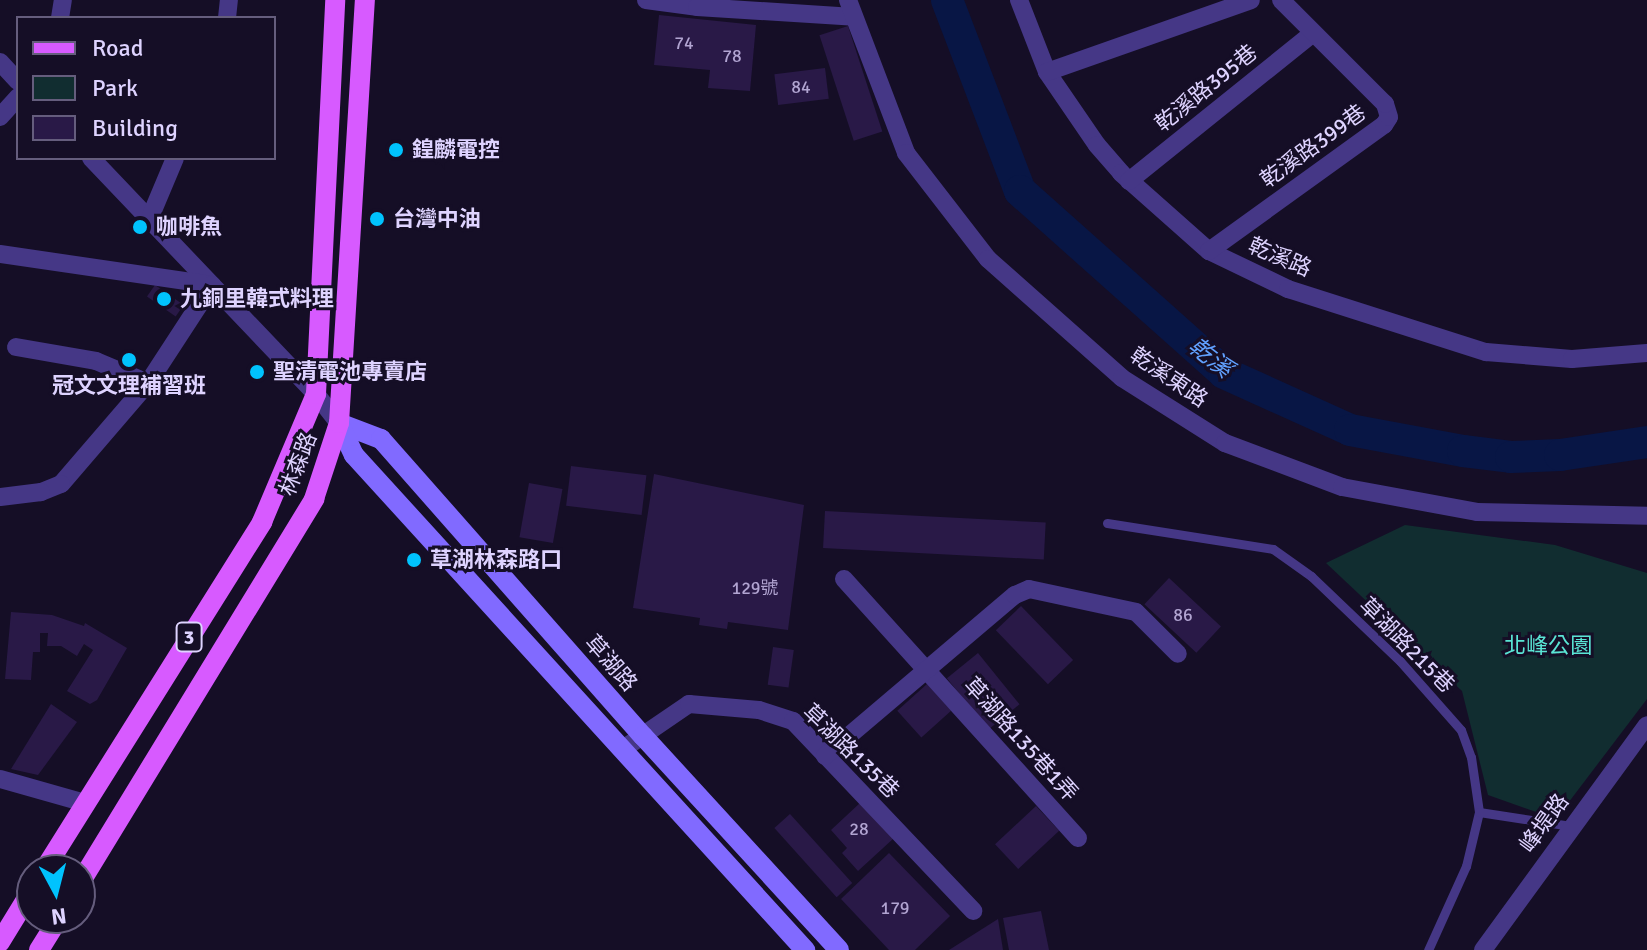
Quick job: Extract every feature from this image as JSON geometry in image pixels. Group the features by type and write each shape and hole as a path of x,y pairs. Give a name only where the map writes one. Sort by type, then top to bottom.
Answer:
{"main road":[{"name":"林森路","path":"54,854 262,522 316,394 335,0"},
{"name":"林森路","path":"96,857 314,499 339,423 365,0"},
{"path":"0,942 16,916"}],"street":[{"path":"646,0 697,7 851,8"},
{"name":"乾溪路","path":"1019,0 1047,72 1097,145 1129,181 1209,251 1288,289 1486,352 1572,359 1647,353"},
{"path":"1047,72 1251,0"},
{"path":"1281,0 1313,33"},
{"name":"乾溪東路","path":"851,8 906,153 988,259 1122,378 1212,435 1342,487 1477,512 1647,516"},
{"name":"乾溪路395巷","path":"1129,181 1313,33"},
{"name":"乾溪路399巷","path":"1209,251 1388,121 1385,104 1313,33"},
{"path":"0,62 16,79"},
{"path":"0,117 16,99"},
{"path":"93,160 316,394 339,423 354,455 805,950"},
{"path":"149,220 174,160"},
{"path":"0,254 212,285"},
{"path":"0,497 41,492 61,484 148,383 212,285"},
{"path":"16,347 96,361 148,383"},
{"name":"草湖路","path":"339,423 381,439 643,736 839,950"},
{"name":"草湖路135巷1弄","path":"844,579 1078,838"},
{"name":"草湖路135巷1弄","path":"825,756 928,672 1015,595 1029,589 1136,612 1178,654"},
{"name":"草湖路135巷","path":"623,749 689,704 759,710 793,721 973,911"},
{"name":"峰堤路","path":"1483,950 1647,725"},
{"path":"0,779 85,803"}],"lane":[{"name":"草湖路215巷","path":"1107,523 1273,549 1311,576 1400,661 1461,730 1471,757 1479,812 1466,866 1428,950"},
{"path":"1479,812 1571,826"}],"green space":[{"name":"北峰公園","path":"1405,525 1555,545 1647,573 1647,699 1556,819 1488,795 1462,691 1326,563"}],"building":[{"path":"659,15 756,25 750,91 708,88 710,70 654,65"},
{"path":"848,26 882,132 854,141 819,35"},
{"path":"825,68 829,99 778,105 774,74"},
{"path":"155,285 184,305 176,317 147,296"},
{"path":"571,466 646,475 642,515 566,506"},
{"path":"654,474 804,505 788,630 728,622 727,629 699,625 700,618 633,608"},
{"path":"529,483 562,489 553,543 519,537"},
{"path":"825,511 1046,523 1044,560 823,548"},
{"path":"1169,578 1221,626 1196,653 1144,604"},
{"path":"1021,606 1073,660 1048,684 996,630"},
{"path":"11,612 52,615 84,626 85,623 127,648 97,700 90,704 67,691 93,650 84,644 77,656 61,646 47,646 48,633 40,633 40,652 33,652 31,680 5,679"},
{"path":"773,647 794,650 789,688 768,685"},
{"path":"978,653 1020,704 988,729 947,678"},
{"path":"927,684 951,711 921,738 897,711"},
{"path":"51,704 77,722 38,775 11,769"},
{"path":"861,802 894,838 858,871 842,853 847,848 831,830"},
{"path":"1036,806 1059,831 1018,869 995,844"},
{"path":"790,814 852,883 837,897 774,828"},
{"path":"889,853 950,916 915,950 889,950 841,899"},
{"path":"1041,911 1049,950 1009,950 1003,918"},
{"path":"998,919 1003,950 949,950"}],"waterway":[{"name":"乾溪","path":"947,0 1020,191 1224,373 1350,430 1463,451 1511,457 1560,455 1647,442"}],"place":[{"name":"鍠麟電控","path":"396,150"},
{"name":"台灣中油","path":"377,219"},
{"name":"咖啡魚","path":"140,227"},
{"name":"九銅里韓式料理","path":"164,299"},
{"name":"冠文文理補習班","path":"129,360"},
{"name":"聖清電池專賣店","path":"257,372"},
{"name":"草湖林森路口","path":"414,560"}]}
